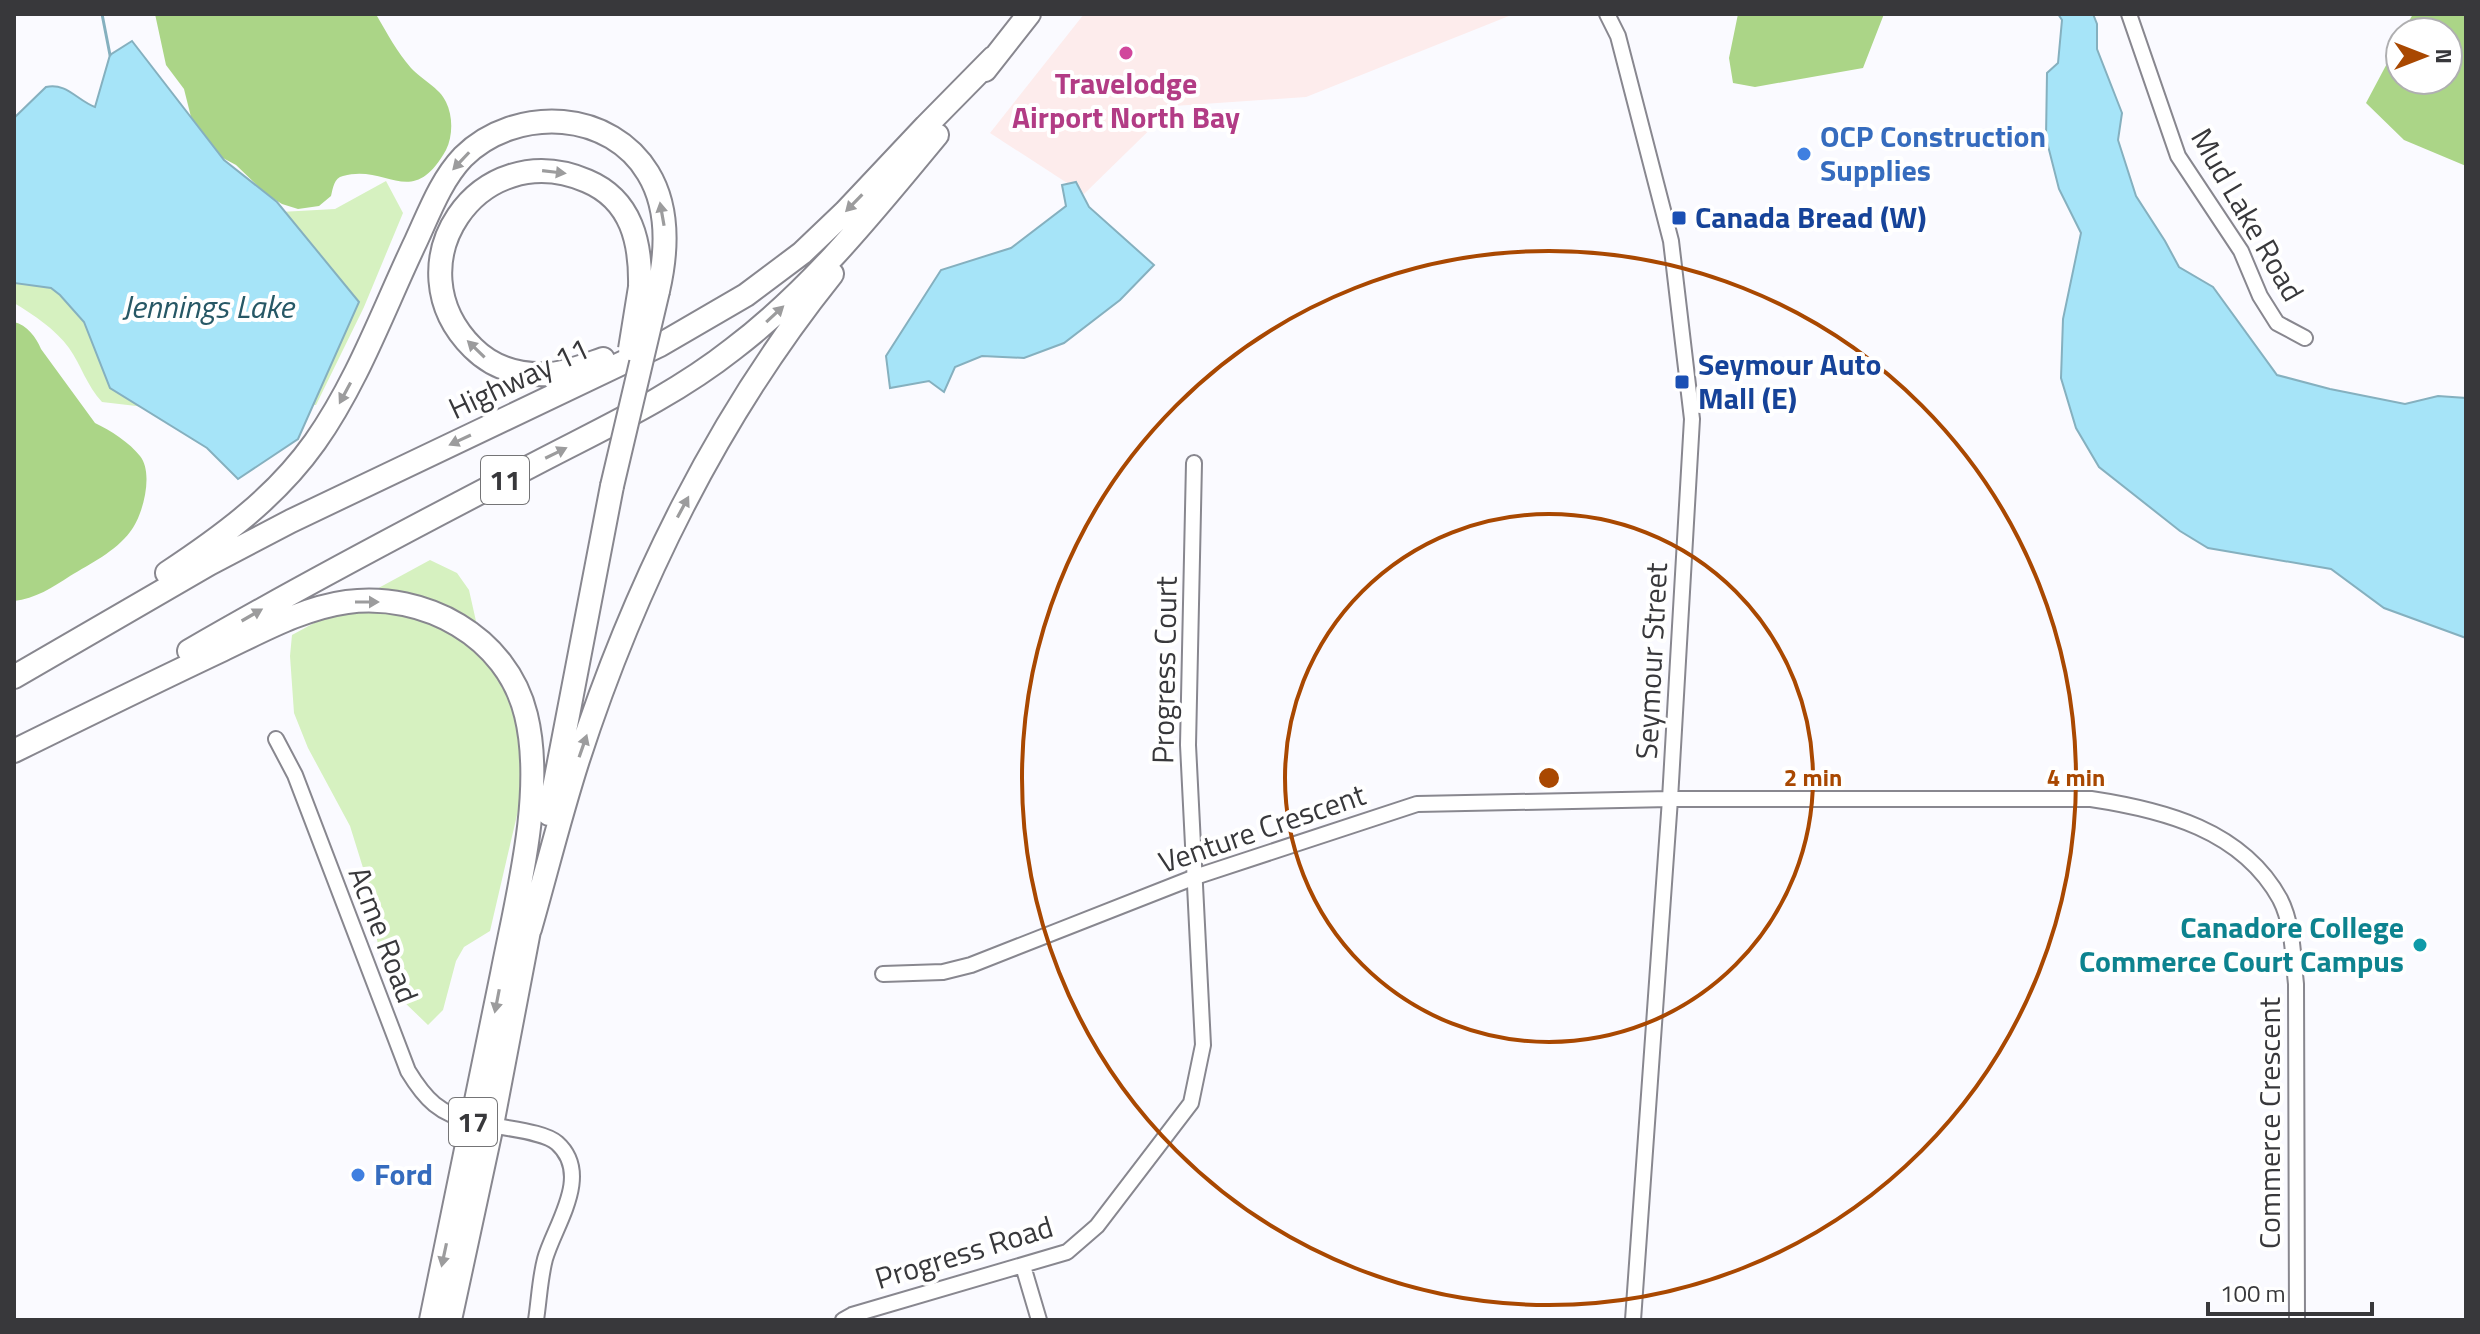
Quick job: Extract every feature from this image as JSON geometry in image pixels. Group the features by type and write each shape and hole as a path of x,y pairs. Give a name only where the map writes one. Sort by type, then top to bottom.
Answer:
{"highway":[{"name":"11","path":"14,750 343,564 601,431 695,377 774,316 822,269 931,130 1029,14"},
{"path":"14,671 208,545 252,512 293,469 334,413 443,185 464,157 491,137 520,125 553,121 586,126 613,138 625,147 653,182 663,212 664,256 649,289 607,483 572,686 521,926"},
{"name":"Highway 11","path":"14,677 279,527 686,332 777,273 931,130"},
{"path":"521,926 603,687 676,520 719,443 785,337 931,130"},
{"path":"649,289 639,248 628,218 619,205 593,184 563,172 520,172 491,183 477,193 460,212 448,234 440,266 444,299 457,329 488,360 516,372 532,374 563,372 612,356 777,273"},
{"path":"14,750 300,615 362,601 391,602 425,609 467,630 493,653 512,680 525,711 531,743 531,801 521,926"},
{"name":"17","path":"450,1320 483,1123 521,926"},
{"name":"17","path":"431,1320 483,1123"}],"street":[{"name":"Seymour Street","path":"1607,14 1618,36 1671,241 1692,419 1670,799 1633,1320"},
{"name":"Mud Lake Road","path":"2129,14 2178,156 2241,251 2260,296 2277,323 2305,338"},
{"name":"Progress Court","path":"1194,463 1188,745 1195,877"},
{"name":"Acme Road","path":"276,739 295,775 408,1071 420,1091 435,1107 458,1118 483,1123"},
{"name":"Venture Crescent","path":"883,974 943,972 971,965 1195,877 1417,804 1670,799"},
{"name":"Commerce Crescent","path":"1670,799 2091,799 2136,806 2179,818 2219,837 2255,865 2281,901 2292,943 2296,984 2297,1320"},
{"name":"Progress Road","path":"843,1320 1067,1252 1097,1226 1191,1103 1203,1045 1195,877"},
{"path":"483,1123 547,1137 558,1144 569,1164 571,1193 545,1258 536,1320"},
{"path":"1023,1266 1039,1320"}],"shaded area":[{"path":"1084,14 1514,14 1306,97 1174,106 1084,194 990,133"}],"green space":[{"path":"155,14 377,16 406,62 446,102 451,126 446,150 434,168 422,178 410,182 373,175 343,176 336,181 331,196 319,206 298,209 282,204 266,194 236,165 221,157 193,125 184,89 166,65"},
{"path":"1738,14 1884,14 1863,68 1755,87 1733,83 1729,58"},
{"path":"2466,14 2466,166 2404,140 2366,103 2384,69 2384,96 2464,96 2464,16 2412,16"},
{"path":"386,181 403,213 364,307 316,405 162,409 102,402 63,341 44,323 14,303 14,245 280,212 335,209"},
{"path":"14,322 34,336 95,423 119,437 140,456 146,483 135,525 118,545 50,588 14,601"},
{"path":"430,560 457,573 469,590 482,648 529,728 534,742 490,931 464,947 456,961 443,1010 428,1025 401,999 379,950 364,871 350,826 308,748 294,713 290,656 292,635"}],"water":[{"path":"2058,14 2093,14 2097,24 2097,49 2122,113 2118,140 2136,196 2179,267 2213,287 2277,375 2405,404 2438,396 2466,398 2466,638 2384,608 2331,569 2208,548 2180,531 2099,467 2076,428 2061,378 2063,319 2081,233 2059,189 2046,138 2047,73 2058,63 2062,20"},
{"name":"Jennings Lake","path":"132,41 224,160 277,202 359,302 298,439 238,479 207,448 110,388 84,322 60,295 51,288 14,283 14,118 46,87 53,86 95,107 110,55"},
{"path":"1076,182 1089,207 1154,265 1120,300 1064,343 1024,358 982,356 955,367 944,392 929,381 890,388 886,356 941,270 1011,248 1066,206 1062,185"}],"waterway":[{"path":"102,14 110,55"}],"place":[{"name":"Travelodge Airport North Bay","path":"1126,53"},
{"name":"OCP Construction Supplies","path":"1804,154"},
{"name":"Canada Bread (W)","path":"1679,218"},
{"name":"Seymour Auto Mall (E)","path":"1682,382"},
{"name":"Canadore College Commerce Court Campus","path":"2420,945"},
{"name":"Ford","path":"358,1175"}]}
